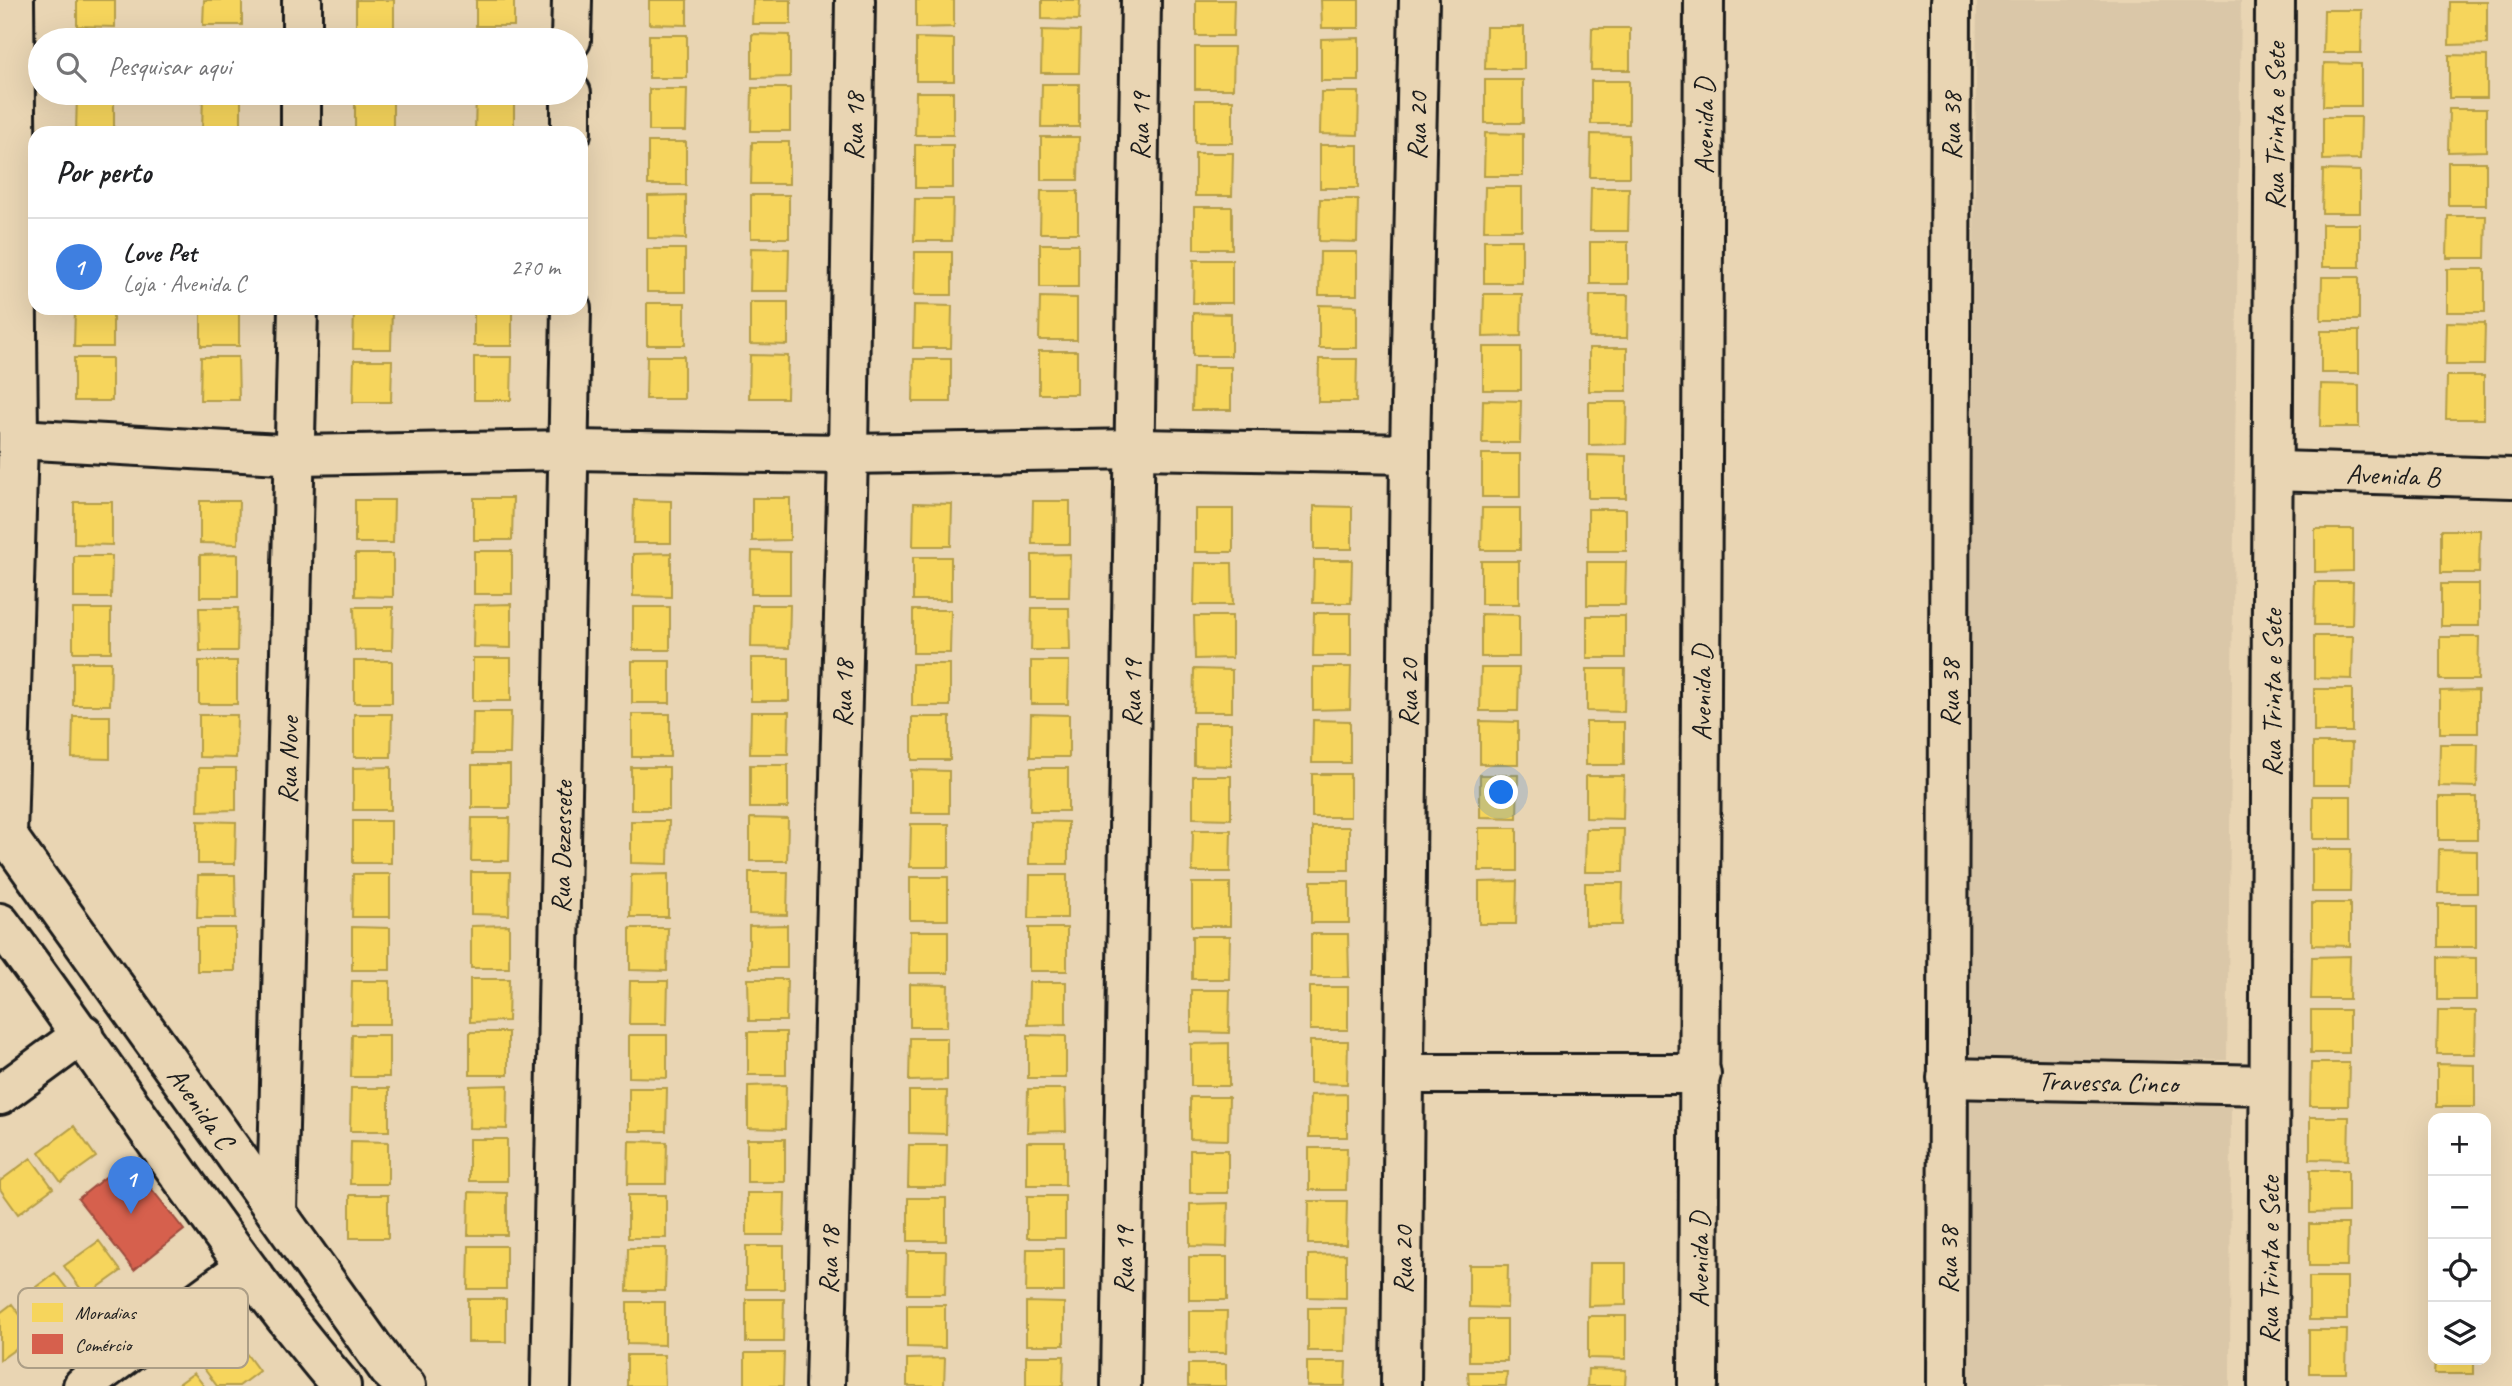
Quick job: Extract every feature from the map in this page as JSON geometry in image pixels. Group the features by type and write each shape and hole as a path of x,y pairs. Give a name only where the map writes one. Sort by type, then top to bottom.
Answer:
{"street":[{"path":"4,831 18,439 14,0"},
{"path":"302,0 302,28"},
{"path":"571,28 572,0"},
{"name":"Rua 18","path":"825,1386 848,454 855,0"},
{"name":"Rua 19","path":"1121,1386 1137,449 1141,0"},
{"name":"Rua 20","path":"1401,1386 1410,454 1419,0"},
{"name":"Avenida D","path":"1698,1386 1704,0"},
{"name":"Rua 38","path":"1947,1386 1951,0"},
{"name":"Rua Trinta e Sete","path":"2268,1386 2275,0"},
{"path":"301,105 301,126"},
{"path":"571,105 571,126"},
{"name":"Rua Nove","path":"277,1213 297,455 298,315"},
{"name":"Rua Dezessete","path":"551,1386 571,315"},
{"path":"18,439 297,455 570,450 848,454 1137,449 1410,454"},
{"name":"Avenida B","path":"2274,471 2512,478"},
{"name":"Avenida C","path":"4,831 389,1370 406,1386"},
{"name":"Avenida C","path":"0,923 83,1034 246,1267 341,1386"},
{"path":"0,1095 83,1034"},
{"path":"1405,1074 1701,1073"},
{"name":"Travessa Cinco","path":"1947,1078 2269,1086"},
{"path":"217,1288 246,1267"},
{"path":"83,1386 108,1368"}],"shaded area":[{"path":"1977,0 2241,0 2227,1060 1964,1060"},
{"path":"2231,1096 2230,1386 1966,1386 1968,1097"}],"building: Moradias":[{"path":"77,0 115,0 115,27 77,26"},
{"path":"204,0 242,0 242,25 203,25"},
{"path":"356,0 394,0 394,28 356,28"},
{"path":"476,0 514,0 514,26 476,26"},
{"path":"649,0 687,0 687,25 649,24"},
{"path":"753,0 791,0 791,24 752,24"},
{"path":"916,0 954,0 954,27 916,28"},
{"path":"1042,0 1080,0 1079,20 1042,19"},
{"path":"1196,0 1234,0 1233,36 1196,36"},
{"path":"1321,0 1359,0 1359,28 1322,28"},
{"path":"2450,2 2487,2 2487,44 2449,45"},
{"path":"2324,10 2362,10 2361,53 2323,53"},
{"path":"1486,27 1524,27 1524,69 1485,69"},
{"path":"1592,28 1630,28 1630,70 1591,70"},
{"path":"1042,30 1080,31 1079,73 1041,73"},
{"path":"752,34 790,35 790,77 752,78"},
{"path":"649,35 687,35 687,78 649,78"},
{"path":"916,38 954,39 954,81 916,81"},
{"path":"1359,38 1359,81 1321,81 1321,39"},
{"path":"1195,47 1234,47 1233,89 1195,89"},
{"path":"2449,55 2487,56 2487,98 2449,98"},
{"path":"2324,63 2361,64 2361,106 2323,106"},
{"path":"1485,80 1523,80 1523,123 1485,123"},
{"path":"1591,81 1629,81 1629,124 1591,124"},
{"path":"1042,84 1079,84 1079,127 1041,127"},
{"path":"752,88 790,88 790,131 751,131"},
{"path":"649,89 687,89 686,131 649,131"},
{"path":"916,92 953,92 953,135 915,135"},
{"path":"1321,92 1359,92 1358,135 1320,134"},
{"path":"1195,100 1233,100 1233,143 1195,143"},
{"path":"77,105 114,105 114,126 76,126"},
{"path":"203,105 241,105 241,126 202,126"},
{"path":"355,105 393,105 393,126 355,126"},
{"path":"476,105 514,105 514,126 475,126"},
{"path":"2449,109 2486,109 2486,151 2448,152"},
{"path":"2323,117 2361,117 2360,159 2323,160"},
{"path":"1485,133 1523,134 1523,176 1484,176"},
{"path":"1591,134 1629,135 1629,177 1590,177"},
{"path":"1041,137 1079,137 1078,180 1041,180"},
{"path":"648,142 686,142 686,185 648,185"},
{"path":"752,142 789,142 789,184 751,184"},
{"path":"915,145 953,145 953,188 915,188"},
{"path":"1320,145 1358,145 1358,188 1320,188"},
{"path":"1195,153 1233,153 1232,196 1195,196"},
{"path":"2448,162 2486,162 2486,205 2448,205"},
{"path":"2323,170 2360,171 2360,213 2322,213"},
{"path":"1485,187 1522,187 1522,230 1484,230"},
{"path":"1591,188 1629,188 1628,231 1590,231"},
{"path":"1041,191 1078,191 1078,233 1040,233"},
{"path":"686,195 686,239 648,238 648,196"},
{"path":"751,195 789,195 789,238 751,238"},
{"path":"915,199 953,199 952,241 914,241"},
{"path":"1320,199 1358,199 1357,242 1319,241"},
{"path":"1194,207 1232,207 1232,249 1194,249"},
{"path":"2448,216 2486,216 2485,258 2447,258"},
{"path":"2322,224 2360,224 2360,267 2322,267"},
{"path":"1484,240 1522,240 1522,283 1484,283"},
{"path":"1590,242 1628,242 1628,284 1590,284"},
{"path":"1040,244 1078,244 1078,287 1040,287"},
{"path":"751,248 789,249 788,291 750,291"},
{"path":"647,249 685,249 685,292 647,292"},
{"path":"915,252 952,252 952,295 914,295"},
{"path":"1320,252 1357,252 1357,295 1319,295"},
{"path":"1194,260 1232,260 1232,303 1193,303"},
{"path":"2447,269 2485,269 2485,312 2447,312"},
{"path":"2322,277 2359,277 2359,320 2321,320"},
{"path":"1484,294 1522,294 1521,336 1483,337"},
{"path":"1590,295 1628,295 1627,338 1589,338"},
{"path":"1040,297 1077,298 1077,340 1039,340"},
{"path":"750,302 788,302 788,345 750,344"},
{"path":"647,303 685,303 685,345 647,345"},
{"path":"914,305 952,306 951,348 913,348"},
{"path":"1319,305 1357,306 1357,348 1319,348"},
{"path":"1193,313 1231,314 1231,356 1193,356"},
{"path":"75,315 113,315 113,347 74,347"},
{"path":"201,315 239,315 239,346 201,346"},
{"path":"354,315 392,315 391,349 353,349"},
{"path":"474,315 512,315 512,346 474,346"},
{"path":"2447,322 2485,323 2484,365 2446,365"},
{"path":"2321,331 2359,331 2359,373 2321,373"},
{"path":"1483,347 1521,347 1521,390 1483,390"},
{"path":"1589,348 1627,348 1627,391 1589,391"},
{"path":"1039,351 1077,351 1077,394 1039,394"},
{"path":"750,355 788,356 787,398 749,398"},
{"path":"647,356 684,356 684,399 646,399"},
{"path":"201,357 238,357 239,400 200,400"},
{"path":"474,357 512,357 511,400 474,400"},
{"path":"74,358 112,358 112,401 74,401"},
{"path":"914,359 951,359 951,402 913,402"},
{"path":"1319,359 1357,359 1356,402 1318,402"},
{"path":"354,360 392,360 391,402 353,402"},
{"path":"1193,367 1231,367 1231,410 1192,410"},
{"path":"2447,376 2484,376 2484,419 2446,419"},
{"path":"2321,384 2359,385 2359,427 2320,427"},
{"path":"1483,400 1521,401 1520,443 1482,443"},
{"path":"1589,402 1627,402 1626,444 1589,445"},
{"path":"1482,454 1520,454 1520,497 1482,497"},
{"path":"1588,455 1626,456 1626,498 1588,498"},
{"path":"474,498 513,498 512,540 474,540"},
{"path":"752,498 790,498 790,540 752,541"},
{"path":"355,500 394,500 393,543 355,543"},
{"path":"634,500 671,501 671,543 633,543"},
{"path":"200,501 239,501 238,544 200,543"},
{"path":"1033,501 1070,501 1070,544 1032,544"},
{"path":"74,502 112,502 112,545 74,544"},
{"path":"914,503 952,504 951,546 913,546"},
{"path":"1314,506 1352,507 1352,549 1314,549"},
{"path":"1482,508 1520,508 1520,550 1481,550"},
{"path":"1195,509 1233,509 1233,552 1195,552"},
{"path":"1588,509 1626,509 1626,551 1588,551"},
{"path":"2315,529 2353,529 2353,571 2315,572"},
{"path":"2441,530 2480,530 2479,573 2441,573"},
{"path":"474,551 512,551 512,594 474,594"},
{"path":"752,551 790,552 790,594 751,594"},
{"path":"671,553 671,597 633,596 633,554"},
{"path":"238,554 238,597 200,597 200,555"},
{"path":"355,554 393,554 393,597 355,596"},
{"path":"1070,554 1069,597 1032,597 1032,555"},
{"path":"74,556 112,556 111,598 74,598"},
{"path":"913,557 951,557 951,600 913,600"},
{"path":"1314,560 1352,560 1351,603 1313,603"},
{"path":"1481,561 1519,561 1519,604 1481,604"},
{"path":"1587,562 1626,562 1625,605 1587,605"},
{"path":"1195,563 1232,563 1233,605 1194,605"},
{"path":"2315,582 2353,582 2352,625 2314,625"},
{"path":"2441,584 2479,584 2479,626 2441,626"},
{"path":"511,604 511,648 473,647 474,605"},
{"path":"752,605 790,605 789,648 751,647"},
{"path":"354,607 393,607 392,650 355,650"},
{"path":"633,607 670,607 670,650 633,650"},
{"path":"199,608 238,608 237,651 200,651"},
{"path":"1032,608 1069,608 1070,650 1031,650"},
{"path":"73,609 111,609 111,652 73,652"},
{"path":"913,610 951,610 950,653 913,653"},
{"path":"1314,613 1351,613 1351,656 1313,656"},
{"path":"1481,614 1519,615 1519,657 1481,657"},
{"path":"1194,616 1232,616 1232,658 1195,659"},
{"path":"1587,616 1625,616 1625,658 1587,658"},
{"path":"2314,636 2353,636 2352,679 2314,678"},
{"path":"2440,637 2479,637 2478,680 2440,680"},
{"path":"473,658 511,658 511,701 473,701"},
{"path":"751,658 789,658 789,701 751,701"},
{"path":"199,661 237,661 237,704 199,704"},
{"path":"354,661 392,661 392,703 354,703"},
{"path":"632,661 670,661 670,703 632,703"},
{"path":"1031,661 1069,661 1068,704 1031,704"},
{"path":"73,662 111,662 110,705 73,705"},
{"path":"912,664 950,664 950,706 912,706"},
{"path":"1313,667 1351,667 1350,709 1313,710"},
{"path":"1481,668 1519,668 1518,711 1480,711"},
{"path":"1194,669 1232,670 1232,712 1193,712"},
{"path":"1587,669 1625,669 1624,712 1587,711"},
{"path":"2314,689 2352,689 2352,732 2314,732"},
{"path":"2478,690 2478,733 2440,733 2440,691"},
{"path":"473,712 511,712 510,754 472,754"},
{"path":"751,712 789,712 788,754 750,754"},
{"path":"354,714 392,714 391,757 354,757"},
{"path":"632,714 670,714 670,757 632,757"},
{"path":"1031,714 1069,715 1069,757 1030,757"},
{"path":"199,715 237,715 236,758 199,757"},
{"path":"73,716 110,716 110,759 72,758"},
{"path":"912,717 950,717 950,760 912,760"},
{"path":"1313,720 1350,721 1350,763 1312,763"},
{"path":"1480,721 1518,722 1518,764 1480,764"},
{"path":"1586,722 1624,722 1624,765 1586,765"},
{"path":"1194,723 1231,723 1231,766 1194,765"},
{"path":"2313,743 2352,743 2351,785 2313,785"},
{"path":"2440,744 2478,744 2477,787 2439,786"},
{"path":"472,765 510,765 510,808 472,808"},
{"path":"750,765 788,765 788,808 750,808"},
{"path":"391,767 391,810 353,810 353,768"},
{"path":"631,767 669,767 669,810 631,810"},
{"path":"199,768 236,768 236,810 198,811"},
{"path":"1031,768 1068,768 1068,811 1030,811"},
{"path":"911,770 949,771 949,813 911,813"},
{"path":"1312,774 1350,774 1350,817 1312,817"},
{"path":"1480,775 1518,775 1517,818 1480,817"},
{"path":"1193,776 1231,776 1231,819 1193,818"},
{"path":"1586,776 1624,776 1623,819 1586,818"},
{"path":"2313,796 2351,796 2351,839 2313,839"},
{"path":"2439,797 2477,797 2477,840 2439,840"},
{"path":"472,818 510,818 509,861 471,861"},
{"path":"750,818 788,819 787,861 750,861"},
{"path":"198,821 236,822 235,864 198,864"},
{"path":"353,821 391,821 391,863 353,863"},
{"path":"631,821 669,821 668,864 631,863"},
{"path":"1030,821 1068,822 1068,864 1029,864"},
{"path":"911,824 949,824 949,867 910,867"},
{"path":"1312,827 1349,827 1349,870 1312,870"},
{"path":"1479,828 1517,828 1517,871 1479,871"},
{"path":"1586,829 1624,829 1623,872 1585,872"},
{"path":"1193,830 1231,830 1230,872 1192,872"},
{"path":"2312,849 2351,849 2350,892 2312,892"},
{"path":"2439,850 2477,851 2477,893 2438,893"},
{"path":"471,872 510,872 509,915 471,914"},
{"path":"749,872 788,872 787,915 749,914"},
{"path":"353,874 390,874 390,917 352,917"},
{"path":"668,874 668,917 630,917 631,875"},
{"path":"198,875 235,875 236,918 197,918"},
{"path":"1030,875 1067,875 1067,918 1029,918"},
{"path":"910,877 948,877 948,920 910,920"},
{"path":"1311,881 1349,881 1349,923 1311,923"},
{"path":"1517,881 1516,924 1479,924 1479,882"},
{"path":"1192,883 1230,883 1230,926 1192,926"},
{"path":"1585,883 1623,883 1622,925 1585,925"},
{"path":"2312,903 2350,903 2350,946 2312,945"},
{"path":"2438,904 2476,904 2476,947 2438,947"},
{"path":"509,925 509,968 471,968 471,926"},
{"path":"787,925 787,968 749,968 749,926"},
{"path":"352,927 390,928 390,970 352,970"},
{"path":"197,928 235,928 235,971 197,971"},
{"path":"630,928 668,928 667,971 630,970"},
{"path":"1029,928 1067,928 1067,971 1029,971"},
{"path":"910,931 948,931 948,973 909,973"},
{"path":"1311,934 1348,934 1349,977 1311,977"},
{"path":"1192,936 1230,936 1229,979 1192,979"},
{"path":"2350,956 2349,999 2311,999 2312,957"},
{"path":"2438,957 2476,958 2476,1000 2438,1000"},
{"path":"470,979 509,979 508,1021 470,1022"},
{"path":"748,979 787,979 786,1021 749,1021"},
{"path":"352,981 390,981 390,1024 351,1024"},
{"path":"630,981 668,981 667,1024 629,1024"},
{"path":"1029,982 1066,982 1066,1024 1028,1025"},
{"path":"910,984 948,985 947,1027 910,1027"},
{"path":"1310,987 1348,987 1348,1030 1310,1030"},
{"path":"1191,990 1230,990 1229,1033 1191,1032"},
{"path":"2311,1010 2349,1010 2349,1053 2311,1053"},
{"path":"2438,1011 2476,1011 2475,1054 2437,1054"},
{"path":"470,1032 508,1032 508,1075 470,1075"},
{"path":"748,1032 786,1032 786,1075 748,1075"},
{"path":"352,1035 389,1035 389,1077 351,1077"},
{"path":"629,1035 667,1035 667,1078 629,1077"},
{"path":"1028,1035 1066,1036 1066,1078 1028,1078"},
{"path":"910,1038 947,1038 947,1080 909,1081"},
{"path":"1310,1041 1348,1041 1347,1084 1310,1083"},
{"path":"1229,1043 1229,1086 1191,1086 1191,1044"},
{"path":"2311,1063 2349,1063 2348,1106 2310,1106"},
{"path":"2437,1064 2475,1065 2475,1107 2437,1107"},
{"path":"508,1085 507,1129 469,1128 470,1086"},
{"path":"786,1085 785,1129 748,1128 748,1086"},
{"path":"351,1088 389,1088 389,1131 350,1131"},
{"path":"629,1088 667,1088 666,1131 629,1131"},
{"path":"1028,1089 1065,1089 1066,1131 1027,1132"},
{"path":"909,1091 947,1091 946,1134 909,1133"},
{"path":"1347,1094 1347,1137 1309,1137 1310,1095"},
{"path":"1190,1097 1229,1097 1228,1140 1190,1139"},
{"path":"2310,1117 2349,1117 2348,1160 2310,1159"},
{"path":"74,1126 96,1157 61,1182 39,1152"},
{"path":"469,1139 507,1139 507,1181 469,1181"},
{"path":"747,1139 785,1139 785,1182 747,1182"},
{"path":"351,1141 388,1142 388,1184 350,1184"},
{"path":"629,1141 667,1142 666,1184 628,1184"},
{"path":"1027,1142 1065,1142 1065,1185 1027,1185"},
{"path":"909,1145 947,1145 946,1187 908,1187"},
{"path":"1309,1148 1347,1148 1346,1190 1309,1190"},
{"path":"1190,1150 1228,1150 1228,1193 1190,1193"},
{"path":"31,1158 53,1188 18,1214 0,1189 0,1181"},
{"path":"2310,1170 2348,1170 2348,1212 2310,1213"},
{"path":"469,1192 507,1193 507,1235 468,1235"},
{"path":"747,1193 785,1193 784,1235 747,1235"},
{"path":"350,1195 388,1195 388,1238 350,1238"},
{"path":"628,1195 666,1195 666,1238 628,1238"},
{"path":"1027,1196 1065,1196 1065,1238 1027,1238"},
{"path":"908,1198 946,1198 946,1241 908,1241"},
{"path":"1309,1201 1347,1201 1346,1244 1308,1244"},
{"path":"1228,1203 1227,1247 1190,1246 1190,1204"},
{"path":"2309,1224 2348,1224 2347,1266 2309,1266"},
{"path":"99,1241 121,1271 97,1288 80,1288 64,1266"},
{"path":"469,1246 506,1246 506,1289 468,1289"},
{"path":"746,1246 784,1246 784,1289 746,1289"},
{"path":"628,1248 666,1248 665,1291 627,1291"},
{"path":"1027,1249 1064,1249 1064,1292 1026,1292"},
{"path":"908,1251 946,1251 945,1294 907,1294"},
{"path":"1346,1254 1346,1298 1308,1297 1308,1255"},
{"path":"1189,1257 1227,1257 1227,1300 1189,1300"},
{"path":"1589,1263 1626,1263 1626,1305 1588,1306"},
{"path":"1469,1265 1508,1265 1507,1308 1469,1307"},
{"path":"55,1273 66,1288 35,1288"},
{"path":"2309,1277 2347,1277 2347,1320 2309,1320"},
{"path":"468,1299 506,1299 506,1342 468,1342"},
{"path":"746,1299 784,1299 783,1342 746,1342"},
{"path":"627,1302 665,1302 665,1345 627,1344"},
{"path":"1026,1302 1064,1303 1064,1345 1026,1345"},
{"path":"12,1304 18,1312 18,1347 0,1360 0,1313"},
{"path":"907,1305 945,1305 945,1348 907,1347"},
{"path":"1308,1308 1346,1308 1345,1351 1308,1351"},
{"path":"1189,1311 1227,1311 1226,1353 1189,1353"},
{"path":"1588,1316 1626,1316 1626,1359 1588,1358"},
{"path":"1469,1319 1507,1319 1507,1361 1469,1361"},
{"path":"2309,1330 2347,1330 2346,1373 2309,1373"},
{"path":"745,1353 784,1353 783,1386 745,1386"},
{"path":"627,1355 664,1355 665,1386 627,1386"},
{"path":"248,1356 259,1371 239,1386 217,1386 204,1368 248,1368"},
{"path":"1026,1356 1064,1356 1063,1386 1026,1386"},
{"path":"945,1358 944,1386 907,1386 907,1359"},
{"path":"1307,1362 1346,1362 1345,1386 1307,1386"},
{"path":"1188,1364 1226,1364 1226,1386 1188,1386"},
{"path":"2435,1365 2473,1365 2473,1374 2434,1374"},
{"path":"1588,1369 1626,1370 1625,1386 1587,1386"},
{"path":"1468,1372 1507,1372 1506,1386 1469,1386"},
{"path":"194,1373 204,1386 176,1386"}],"building: Comércio":[{"path":"128,1159 184,1230 134,1270 78,1199"}],"place":[{"name":"Love Pet","path":"131,1214"}]}
